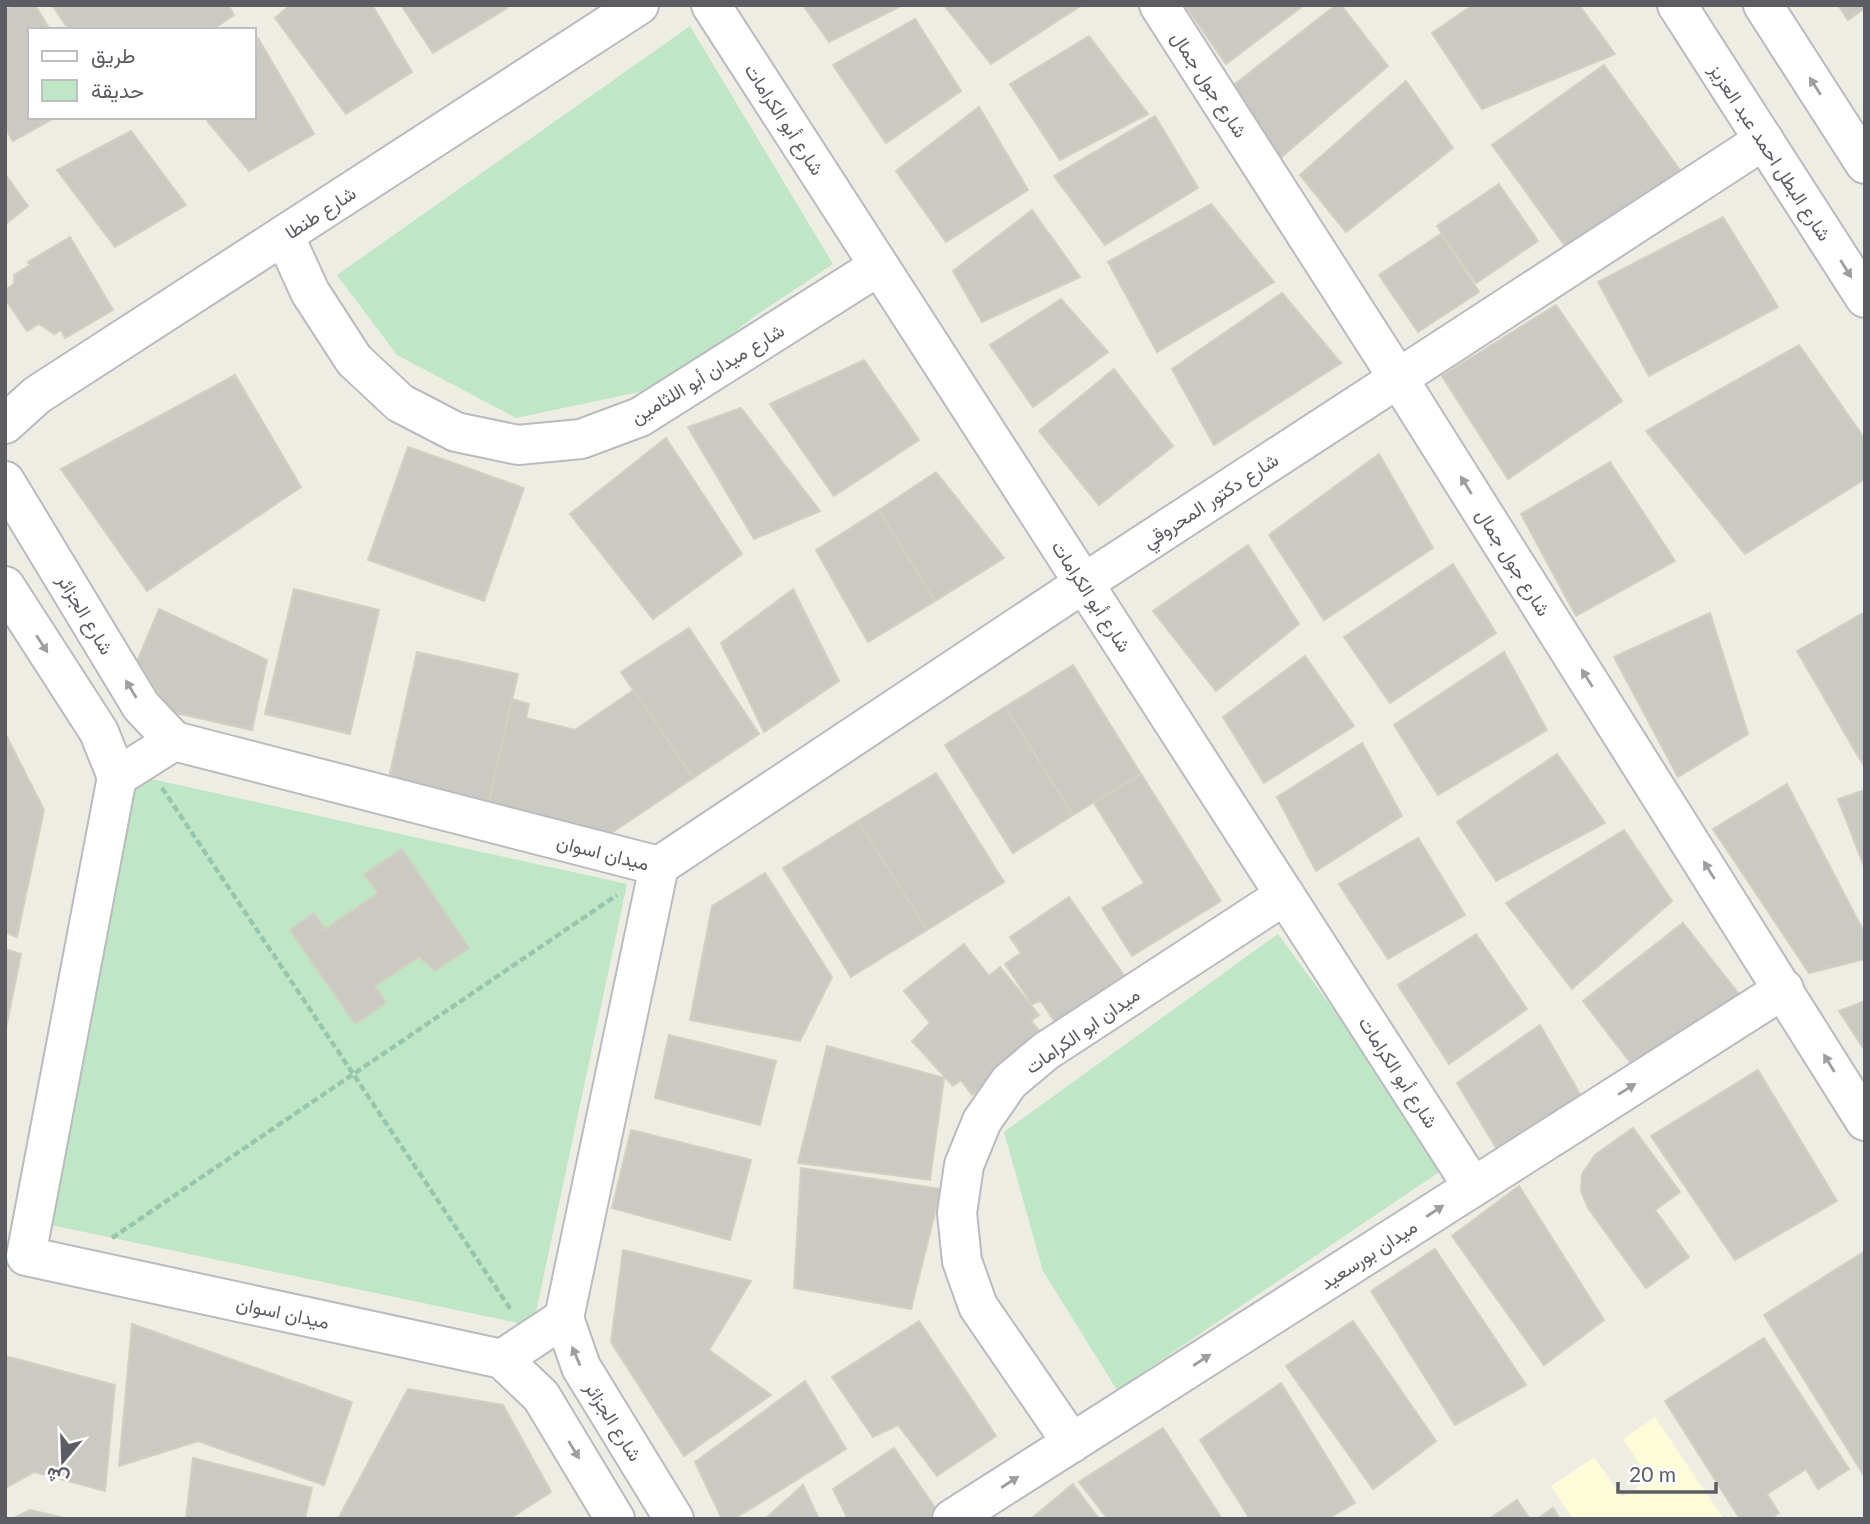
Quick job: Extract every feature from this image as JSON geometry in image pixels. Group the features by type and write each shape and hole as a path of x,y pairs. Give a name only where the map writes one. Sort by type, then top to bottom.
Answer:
{"street":[{"name":"شارع طنطا","path":"5,424 37,396 639,5"},
{"name":"شارع أبو الكرامات","path":"711,5 1473,1187"},
{"name":"شارع جول جمال","path":"1159,5 1398,377 1865,1121"},
{"name":"شارع البطل احمد عبد العزيز","path":"1677,5 1865,298"},
{"path":"1763,5 1859,142"},
{"name":"شارع دكتور المحروقي","path":"660,866 1084,583 1764,140"},
{"name":"شارع ميدان أبو اللثامين","path":"284,235 310,292 354,360 400,403 456,432 518,444 581,439 640,417 879,266"},
{"name":"شارع الجزائر","path":"5,481 141,706 145,759"},
{"path":"5,586 99,732 145,759"},
{"name":"ميدان اسوان","path":"516,1350 71,1266 15,1263 145,759 660,866 564,1318"},
{"name":"ميدان ابو الكرامات","path":"1072,1443 978,1306 962,1261 957,1213 964,1166 982,1121 1010,1082 1046,1051 1285,895"},
{"name":"ميدان بورسعيد","path":"952,1519 1784,989"},
{"path":"564,1318 516,1350 615,1519"},
{"name":"شارع الجزائر","path":"564,1318 581,1367 674,1519"}],"path":[{"path":"145,759 353,1074 516,1350"},
{"path":"71,1266 660,866"}],"shaded area":[{"path":"1655,1417 1724,1519 1573,1519 1551,1486 1594,1457 1622,1497 1649,1479 1623,1439"}],"green space":[{"path":"690,26 833,264 752,318 667,386 516,418 397,355 337,275"},
{"path":"138,776 627,884 533,1326 51,1225"},
{"path":"1278,934 1448,1166 1117,1390 1043,1271 1004,1132"}],"building":[{"path":"14,5 35,5 49,28 28,28 28,119 52,119 13,141 5,128 5,11"},
{"path":"52,5 228,5 234,15 215,28 68,28"},
{"path":"290,5 372,5 412,72 346,114 275,18"},
{"path":"401,5 506,5 507,8 433,53"},
{"path":"803,5 900,5 901,6 829,42"},
{"path":"944,5 1082,5 991,64"},
{"path":"1185,5 1304,5 1226,64"},
{"path":"1336,5 1341,5 1388,66 1278,160 1235,84"},
{"path":"1473,5 1579,5 1615,54 1482,109 1432,33"},
{"path":"1838,5 1865,5 1865,8 1848,20"},
{"path":"915,19 961,91 886,143 833,65"},
{"path":"1089,36 1148,114 1060,160 1010,84"},
{"path":"258,38 314,134 249,171 206,119 256,119"},
{"path":"1604,65 1680,170 1568,250 1492,145"},
{"path":"1406,81 1453,148 1346,232 1300,175"},
{"path":"979,107 1028,190 946,242 896,171"},
{"path":"1155,116 1198,188 1105,245 1054,176"},
{"path":"131,131 186,205 115,247 57,170"},
{"path":"5,174 28,206 5,225"},
{"path":"1499,184 1538,241 1476,283 1437,226"},
{"path":"1211,204 1274,282 1157,352 1108,262"},
{"path":"1032,210 1080,277 982,322 953,271"},
{"path":"1723,217 1778,307 1649,376 1598,282"},
{"path":"1441,234 1479,292 1418,332 1379,275"},
{"path":"70,237 113,310 65,338 61,330 54,334 39,324 27,331 5,299 5,290 14,284 14,275 30,265 28,262"},
{"path":"1282,293 1341,363 1214,445 1172,369"},
{"path":"1061,299 1108,352 1033,407 990,345"},
{"path":"1556,305 1622,401 1508,479 1442,376"},
{"path":"1799,345 1865,439 1865,479 1745,554 1646,431"},
{"path":"864,360 919,440 834,496 770,404"},
{"path":"1114,369 1173,446 1099,505 1039,431"},
{"path":"235,375 301,487 147,591 61,469"},
{"path":"741,408 820,511 754,539 688,427"},
{"path":"666,438 742,554 653,619 570,514"},
{"path":"408,447 524,488 484,601 368,560"},
{"path":"1379,454 1433,548 1324,620 1269,535"},
{"path":"1610,462 1675,561 1576,616 1521,514"},
{"path":"936,472 1004,558 935,601 879,510"},
{"path":"879,510 935,601 868,642 816,550"},
{"path":"1248,545 1299,624 1216,691 1153,611"},
{"path":"1453,564 1496,633 1390,703 1344,637"},
{"path":"294,589 379,610 350,734 265,714"},
{"path":"793,589 839,681 764,732 721,643"},
{"path":"159,609 267,660 252,730 172,712 137,662"},
{"path":"1865,612 1865,768 1797,651"},
{"path":"1710,613 1748,734 1678,777 1614,657"},
{"path":"689,628 759,734 693,778 621,672"},
{"path":"417,652 518,674 488,805 388,782"},
{"path":"1504,652 1547,730 1438,795 1394,725"},
{"path":"1305,656 1354,726 1264,783 1223,717"},
{"path":"1073,665 1141,774 1073,815 1005,707"},
{"path":"634,690 693,778 610,834 488,805 512,699 529,704 526,718 575,730"},
{"path":"1005,707 1073,815 1013,853 945,745"},
{"path":"5,733 44,810 17,937 5,932"},
{"path":"1362,743 1402,816 1316,871 1277,797"},
{"path":"1557,754 1605,823 1496,881 1457,822"},
{"path":"936,773 1004,882 927,930 858,821"},
{"path":"1141,774 1221,901 1132,956 1102,908 1144,883 1094,803"},
{"path":"1787,784 1865,934 1865,959 1809,973 1713,829"},
{"path":"1865,790 1865,869 1838,799"},
{"path":"858,821 927,930 851,977 783,868"},
{"path":"1624,830 1672,901 1572,989 1506,903"},
{"path":"1418,838 1465,915 1388,959 1339,884"},
{"path":"402,849 469,948 435,971 419,957 375,986 386,1003 355,1024 290,930 314,913 325,929 378,893 364,874"},
{"path":"765,873 832,977 800,1041 690,1020 712,906"},
{"path":"1069,897 1127,980 1059,1028 1041,1001 1032,1004 1005,964 1021,953 1010,937"},
{"path":"1683,923 1742,998 1630,1062 1583,1001"},
{"path":"1476,934 1527,1009 1449,1064 1398,985"},
{"path":"964,944 989,976 1000,967 1039,1015 1031,1021 1045,1038 972,1095 961,1080 953,1086 912,1041 930,1023 904,991"},
{"path":"5,949 21,954 5,1033"},
{"path":"1865,1001 1865,1051 1839,1011"},
{"path":"1540,1025 1581,1096 1497,1149 1457,1083"},
{"path":"669,1035 776,1061 760,1125 655,1098"},
{"path":"827,1046 944,1078 930,1180 798,1163"},
{"path":"1758,1070 1837,1201 1735,1260 1651,1136"},
{"path":"1633,1128 1680,1192 1655,1210 1689,1257 1646,1288 1588,1208 1581,1191 1582,1174 1595,1155"},
{"path":"631,1130 751,1160 730,1240 612,1208"},
{"path":"801,1168 941,1189 911,1309 794,1288"},
{"path":"1519,1186 1604,1320 1544,1365 1452,1236"},
{"path":"1435,1249 1526,1385 1455,1425 1371,1291"},
{"path":"623,1250 751,1281 709,1350 771,1395 684,1456 611,1342"},
{"path":"1865,1251 1865,1473 1863,1474 1764,1315"},
{"path":"919,1321 996,1436 937,1476 898,1425 873,1437 832,1377"},
{"path":"1353,1321 1436,1441 1373,1489 1286,1366"},
{"path":"132,1324 352,1402 324,1485 198,1441 119,1466"},
{"path":"1764,1338 1849,1469 1818,1489 1806,1469 1767,1494 1779,1513 1770,1519 1740,1519 1665,1401"},
{"path":"5,1356 115,1385 105,1491 34,1472 5,1488"},
{"path":"805,1381 846,1449 734,1519 722,1519 695,1462"},
{"path":"1281,1383 1355,1503 1327,1519 1250,1519 1200,1440"},
{"path":"408,1389 503,1405 551,1492 509,1519 338,1519"},
{"path":"1163,1428 1222,1519 1108,1519 1079,1482"},
{"path":"894,1448 940,1515 932,1519 848,1519 833,1489"},
{"path":"193,1458 312,1488 305,1519 186,1519"},
{"path":"1073,1484 1099,1519 1031,1519"},
{"path":"803,1485 819,1519 765,1519"},
{"path":"1517,1500 1530,1519 1489,1519"},
{"path":"1553,1508 1560,1519 1537,1519"},
{"path":"30,1510 69,1519 12,1519"}]}
